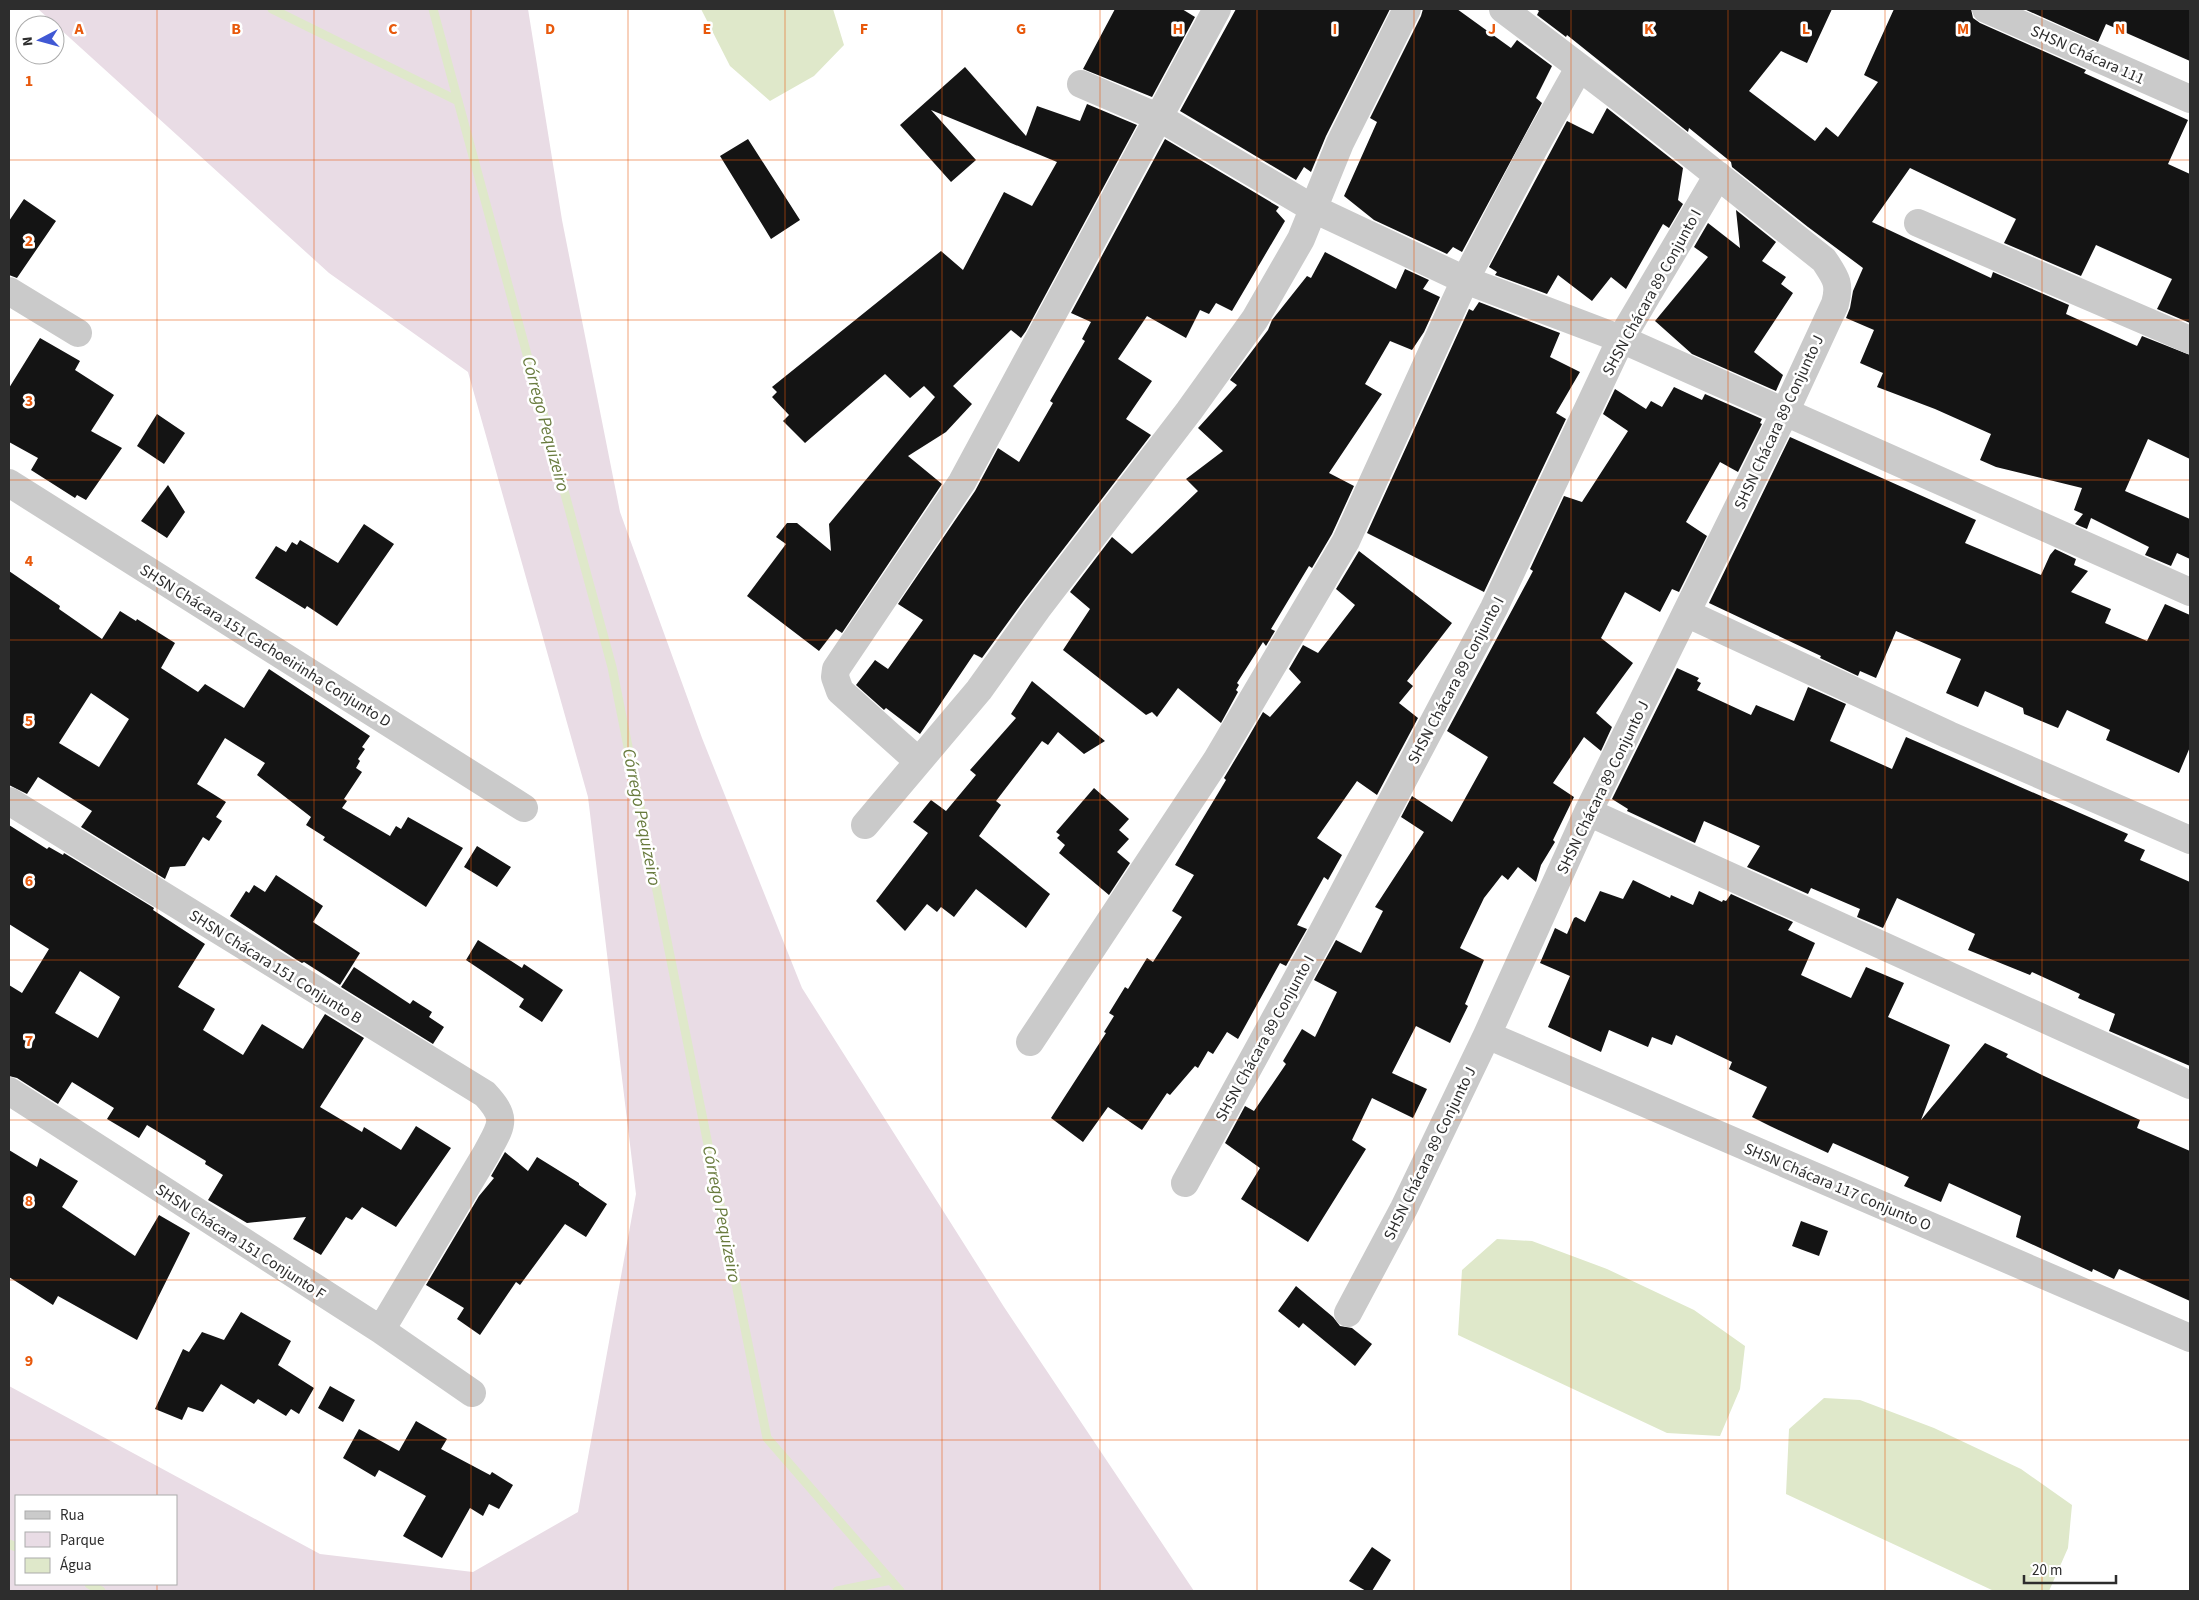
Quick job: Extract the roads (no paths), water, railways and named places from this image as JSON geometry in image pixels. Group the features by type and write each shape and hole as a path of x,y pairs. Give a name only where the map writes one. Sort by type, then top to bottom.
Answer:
{"street":[{"path":"918,761 840,691 835,677 836,669 962,482 1160,118 1217,9"},
{"path":"866,825 979,690 1037,609 1189,411 1255,319 1301,239 1347,129 1407,9"},
{"path":"1503,9 1718,175"},
{"name":"SHSN Chácara 111","path":"1986,9 2190,98"},
{"path":"1030,1042 1216,761 1346,541 1465,280 1533,150 1579,68"},
{"path":"1081,84 1160,118 1314,209 1465,280 1621,339 2190,592"},
{"name":"SHSN Chácara 89 Conjunto J","path":"1348,1313 1404,1208 1487,1035 1588,812 1785,412 1835,304 1839,291 1836,279 1824,260 1718,175"},
{"name":"SHSN Chácara 89 Conjunto I","path":"1185,1183 1321,935 1494,608 1621,339 1718,175"},
{"path":"1918,224 2190,340"},
{"path":"9,291 78,333"},
{"name":"SHSN Chácara 151 Cachoeirinha Conjunto D","path":"9,483 524,808"},
{"path":"1686,613 1949,735 2190,840"},
{"name":"SHSN Chácara 151 Conjunto B","path":"9,801 484,1094 497,1107 501,1115 500,1124 486,1154 381,1330"},
{"path":"1588,812 2190,1085"},
{"name":"SHSN Chácara 117 Conjunto O","path":"1487,1035 2190,1338"},
{"name":"SHSN Chácara 151 Conjunto F","path":"9,1091 381,1330 472,1393"}],"water":[{"path":"701,9 833,9 844,45 814,76 770,101 730,66"},
{"path":"1497,1239 1532,1241 1607,1269 1694,1310 1745,1346 1740,1389 1720,1436 1667,1433 1458,1335 1462,1270"},
{"path":"1824,1398 1860,1400 1934,1428 2021,1469 2072,1505 2068,1548 2049,1591 1994,1591 1786,1494 1789,1429"}],"waterway":[{"path":"272,9 458,101"},
{"name":"Córrego Pequizeiro","path":"433,9 612,667 767,1438 900,1591"},
{"path":"9,1544 15,1547"},
{"path":"837,1591 891,1580"},
{"path":"91,1585 101,1591"}]}
